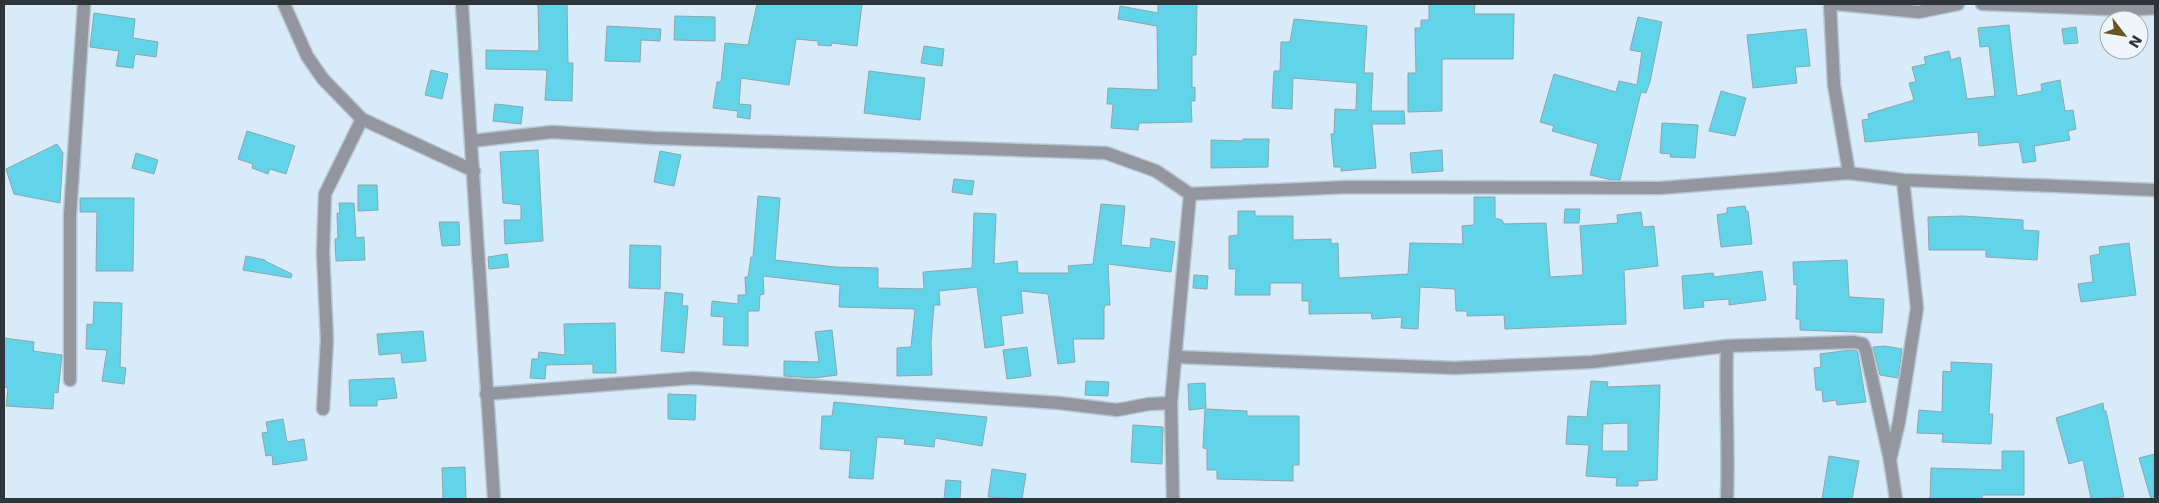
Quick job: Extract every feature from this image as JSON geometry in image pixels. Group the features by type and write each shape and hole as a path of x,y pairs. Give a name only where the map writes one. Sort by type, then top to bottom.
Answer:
{"street":[{"path":"70,380 70,215 84,4"},
{"path":"284,4 307,56 323,79 362,119 474,172"},
{"path":"462,4 494,499"},
{"path":"1830,4 1834,85 1850,173"},
{"path":"1836,4 1919,12 1958,4"},
{"path":"1982,4 2130,10 2155,8"},
{"path":"323,409 328,340 323,252 325,194 362,119"},
{"path":"471,141 552,132 664,138 1106,153 1156,171 1190,194 1348,187 1660,188 1850,173 1904,180 2155,190"},
{"path":"1890,460 1899,422 1917,308 1904,180"},
{"path":"1173,499 1171,402 1190,194"},
{"path":"1176,357 1454,368 1592,362 1727,346 1854,342 1863,344 1890,460 1896,499"},
{"path":"1727,346 1728,499"},
{"path":"486,394 693,378 1059,402 1117,410 1171,402"}],"building":[{"path":"538,4 567,4 568,63 573,63 572,101 545,100 547,70 486,69 486,50 539,51"},
{"path":"757,4 862,4 857,46 832,43 831,46 818,45 818,41 796,39 789,85 741,78 739,104 751,105 750,119 737,117 738,111 713,108 717,82 721,82 725,43 748,45"},
{"path":"1158,4 1197,4 1196,55 1192,55 1192,88 1195,87 1195,101 1191,101 1192,122 1139,123 1138,130 1111,128 1113,104 1107,104 1108,88 1158,90 1157,26 1118,19 1120,6 1158,13"},
{"path":"1429,4 1475,4 1474,14 1514,14 1513,59 1442,59 1442,111 1408,112 1408,73 1416,73 1415,28 1421,28 1421,20 1429,20"},
{"path":"94,13 135,19 133,38 158,42 156,57 135,54 133,68 116,66 119,51 90,47"},
{"path":"675,16 715,17 715,41 674,40"},
{"path":"1638,17 1662,22 1650,82 1646,93 1641,92 1620,180 1590,175 1598,144 1552,131 1554,126 1540,122 1554,74 1616,92 1619,81 1637,85 1642,52 1630,50"},
{"path":"1294,19 1367,26 1364,73 1373,73 1371,111 1404,111 1405,124 1372,124 1376,168 1341,171 1341,167 1334,167 1331,134 1334,134 1335,109 1356,110 1357,83 1293,78 1292,109 1272,108 1274,71 1280,71 1281,42 1290,42"},
{"path":"2009,25 2017,96 2042,91 2041,84 2060,80 2065,111 2073,110 2076,129 2068,131 2070,140 2034,146 2036,161 2023,163 2019,142 1979,146 1978,132 1865,142 1862,120 1869,119 1868,114 1914,100 1909,83 1916,82 1912,67 1926,64 1924,57 1949,51 1951,60 1960,57 1967,99 1995,96 1989,46 1980,47 1978,28"},
{"path":"607,26 661,29 660,41 641,40 640,62 605,61"},
{"path":"2076,27 2078,43 2064,44 2062,29"},
{"path":"1806,29 1810,66 1795,67 1797,83 1753,88 1747,35"},
{"path":"924,46 944,49 942,66 921,63"},
{"path":"431,70 448,74 442,99 425,95"},
{"path":"869,71 925,78 920,120 864,113"},
{"path":"1721,91 1746,98 1735,136 1709,131"},
{"path":"495,104 523,107 521,124 493,121"},
{"path":"1662,123 1698,125 1695,158 1670,157 1671,154 1660,153"},
{"path":"247,131 295,146 286,174 270,169 268,174 252,168 253,164 238,159"},
{"path":"1243,139 1269,139 1268,167 1211,168 1211,140 1243,141"},
{"path":"57,144 63,153 60,203 14,194 6,169"},
{"path":"538,150 543,241 505,244 504,220 521,220 521,205 503,203 500,152"},
{"path":"1442,150 1443,171 1412,173 1410,153"},
{"path":"660,151 681,155 674,186 654,182"},
{"path":"136,153 158,160 154,174 132,168"},
{"path":"954,179 974,181 972,195 952,192"},
{"path":"358,185 377,185 378,210 358,211"},
{"path":"758,196 780,198 775,260 835,267 878,268 878,288 924,289 923,272 972,268 974,213 996,214 994,264 1017,261 1018,273 1069,273 1068,266 1093,264 1101,204 1125,206 1121,245 1150,248 1151,238 1175,242 1171,272 1108,264 1110,305 1105,305 1104,309 1104,339 1073,339 1075,362 1058,364 1048,294 1021,291 1023,313 1001,316 1004,345 985,348 977,287 939,291 940,305 934,305 931,342 932,375 897,376 897,348 911,347 915,309 839,307 840,285 763,276 764,294 760,295 759,311 748,311 748,346 723,345 724,317 711,316 712,301 738,304 738,295 746,295 745,277 748,277 751,257 753,257"},
{"path":"1474,197 1495,197 1495,218 1502,220 1504,224 1546,223 1550,277 1583,275 1580,226 1618,223 1617,215 1641,212 1643,227 1654,226 1658,266 1624,270 1626,324 1505,329 1504,315 1467,316 1467,311 1456,311 1455,289 1420,287 1418,329 1401,328 1402,317 1372,319 1371,313 1309,314 1309,301 1302,301 1302,283 1270,283 1270,295 1235,295 1236,269 1229,269 1229,236 1238,235 1238,211 1255,211 1255,216 1293,216 1293,240 1331,239 1331,244 1338,243 1339,278 1408,274 1410,243 1463,244 1462,226 1474,225"},
{"path":"80,198 134,198 133,271 96,271 97,212 80,212"},
{"path":"339,203 354,203 356,238 364,237 365,260 336,261 335,239 338,238 337,213 340,213"},
{"path":"1745,206 1746,211 1748,211 1752,244 1721,247 1717,215 1727,213 1727,208"},
{"path":"1565,209 1580,209 1579,223 1564,223"},
{"path":"1963,216 2023,220 2023,230 2039,231 2037,260 1986,257 1986,250 1929,250 1928,217"},
{"path":"439,222 459,222 460,245 442,246"},
{"path":"2129,243 2136,295 2081,302 2078,284 2093,282 2090,256 2100,254 2099,247"},
{"path":"630,245 661,246 660,289 629,288"},
{"path":"507,254 509,267 489,269 488,257"},
{"path":"246,256 265,260 292,274 291,278 243,270"},
{"path":"1847,260 1849,297 1884,299 1882,333 1800,330 1800,319 1796,319 1797,284 1794,285 1793,262"},
{"path":"1762,271 1766,300 1729,305 1729,299 1703,301 1704,307 1684,309 1682,276 1713,273 1714,277"},
{"path":"1194,275 1208,276 1207,289 1193,288"},
{"path":"665,292 683,294 682,306 688,306 684,353 661,351"},
{"path":"94,302 122,303 120,367 126,368 124,384 102,381 107,350 86,349 87,324 93,325"},
{"path":"615,323 616,373 593,373 593,364 546,365 545,379 530,378 532,359 538,359 539,352 565,355 564,324"},
{"path":"832,330 837,375 815,378 784,376 784,361 819,362 815,332"},
{"path":"423,331 426,361 402,363 401,353 379,355 377,334"},
{"path":"4,338 34,342 33,351 62,355 58,393 54,392 53,409 6,406 8,388 4,387"},
{"path":"1885,346 1902,349 1898,378 1880,375 1873,347"},
{"path":"1027,347 1031,376 1007,379 1003,350"},
{"path":"1850,350 1857,351 1858,354 1866,402 1837,405 1836,400 1823,402 1822,390 1816,390 1814,368 1821,367 1820,354"},
{"path":"1951,362 1992,364 1989,414 1993,414 1991,444 1942,442 1943,434 1917,433 1919,410 1942,412 1943,371 1951,372"},
{"path":"394,378 397,398 377,400 377,406 350,406 349,380"},
{"path":"1086,381 1109,382 1108,396 1085,395"},
{"path":"1591,381 1608,382 1607,387 1660,385 1657,480 1638,481 1638,486 1616,486 1617,478 1586,476 1589,445 1566,444 1568,416 1587,417","holes":["1628,423 1628,451 1602,451 1603,424"]},
{"path":"1205,383 1206,408 1189,410 1188,384"},
{"path":"668,394 696,395 695,420 668,419"},
{"path":"834,402 987,417 982,446 935,438 934,447 904,444 905,439 877,437 873,479 849,478 851,451 820,449 822,416 832,416"},
{"path":"2103,403 2124,497 2091,499 2083,460 2069,464 2056,418"},
{"path":"1205,409 1247,411 1247,416 1299,416 1299,465 1293,465 1293,481 1217,479 1217,470 1207,470 1207,449 1203,448"},
{"path":"283,419 287,442 304,439 307,460 273,465 272,455 266,456 262,433 268,432 266,422"},
{"path":"1133,425 1163,427 1162,464 1131,462"},
{"path":"2002,451 2024,451 2024,495 1982,495 1982,499 1930,499 1931,468 2002,470"},
{"path":"2155,454 2155,499 2151,499 2139,458"},
{"path":"1829,456 1859,461 1852,499 1822,499"},
{"path":"465,467 466,499 443,499 442,468"},
{"path":"992,469 1026,474 1022,499 988,497"},
{"path":"946,480 961,481 960,499 944,499"}]}
